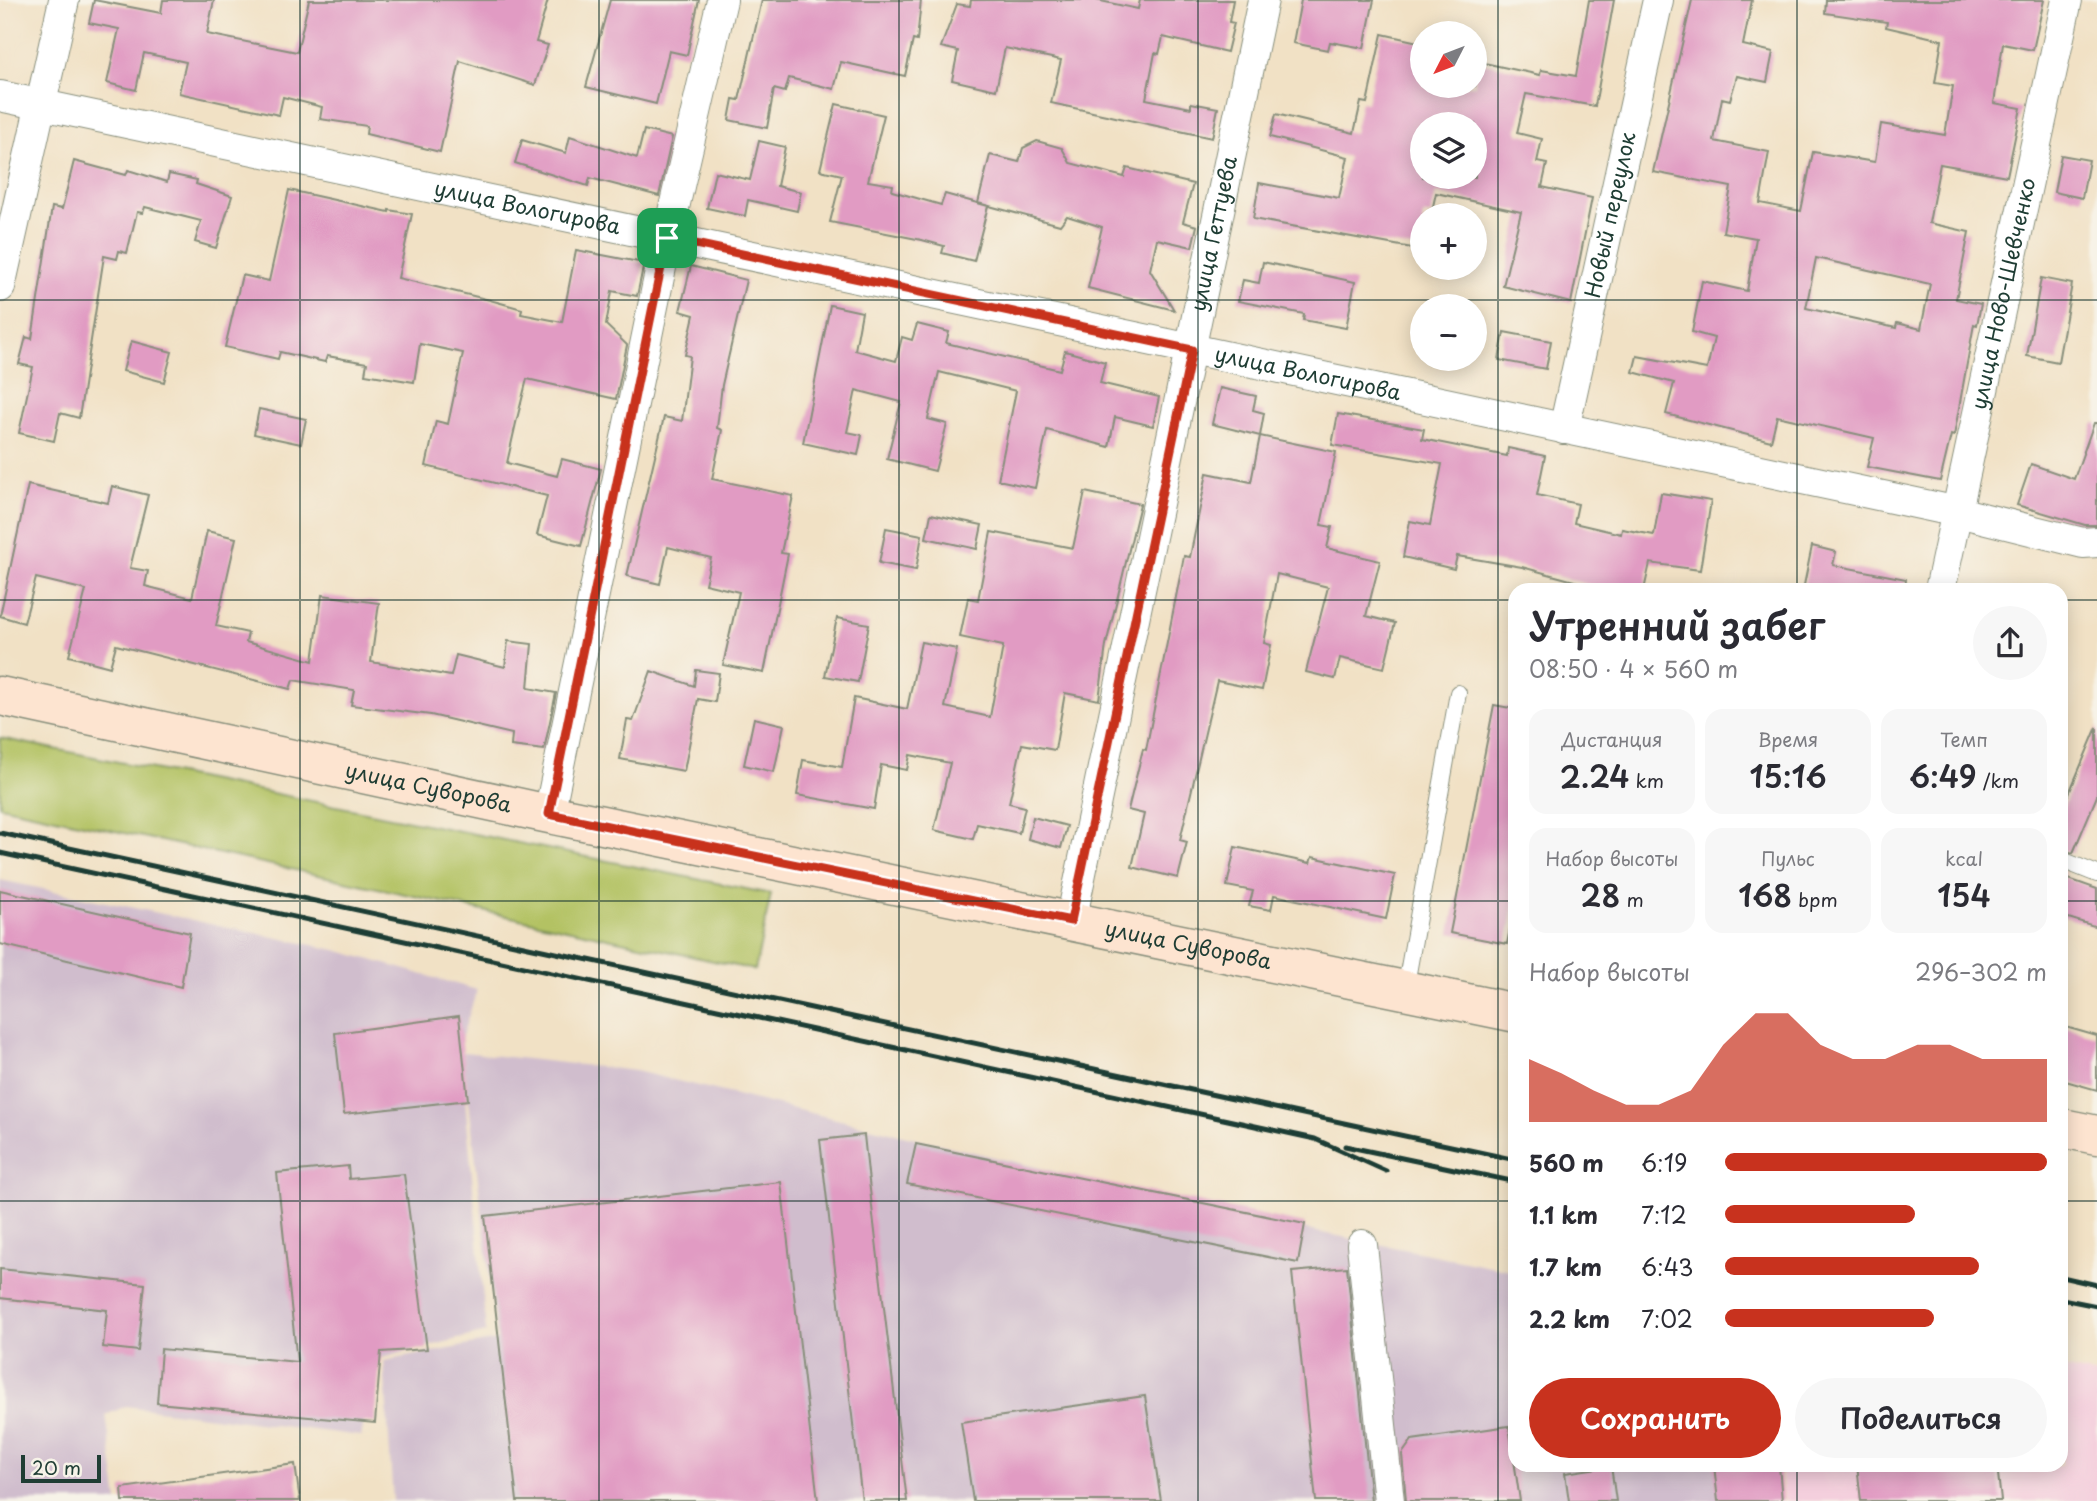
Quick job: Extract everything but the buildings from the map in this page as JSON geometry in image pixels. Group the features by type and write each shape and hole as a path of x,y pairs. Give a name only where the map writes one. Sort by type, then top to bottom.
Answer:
{"street":[{"path":"0,287 64,0"},
{"path":"549,814 667,238 722,0"},
{"name":"улица Геттуева","path":"1071,921 1263,0"},
{"name":"Новый переулок","path":"1564,429 1658,0"},
{"name":"улица Ново-Шевченко","path":"1942,583 2067,0"},
{"name":"улица Вологирова","path":"0,96 1958,512 2083,543 2097,542"},
{"name":"улица Суворова","path":"0,696 549,814 1508,1011"},
{"path":"2068,1129 2097,1135"},
{"path":"1362,1245 1389,1501"}],"lane":[{"path":"1405,990 1458,693"},
{"path":"2068,862 2097,874"}],"shaded area":[{"path":"0,880 336,950 477,990 460,1042 486,1332 378,1359 361,1436 126,1406 106,1415 118,1501 0,1501"},
{"path":"463,1052 636,1071 1256,1220 1508,1270 1508,1472 1779,1472 1781,1501 393,1501 384,1361 497,1340"},
{"path":"2068,1369 2097,1375 2097,1501 1784,1501 1782,1472 2068,1472"}],"green space":[{"path":"0,738 771,894 755,970 0,806"}],"railway":[{"path":"0,833 1508,1158"},
{"path":"0,853 1315,1139 1386,1171"},
{"path":"1345,1146 1508,1180"},
{"path":"2068,1278 2097,1285"},
{"path":"2068,1300 2097,1306"}],"route":[{"path":"667,238 1192,350 1071,921 549,814 667,238"}]}
